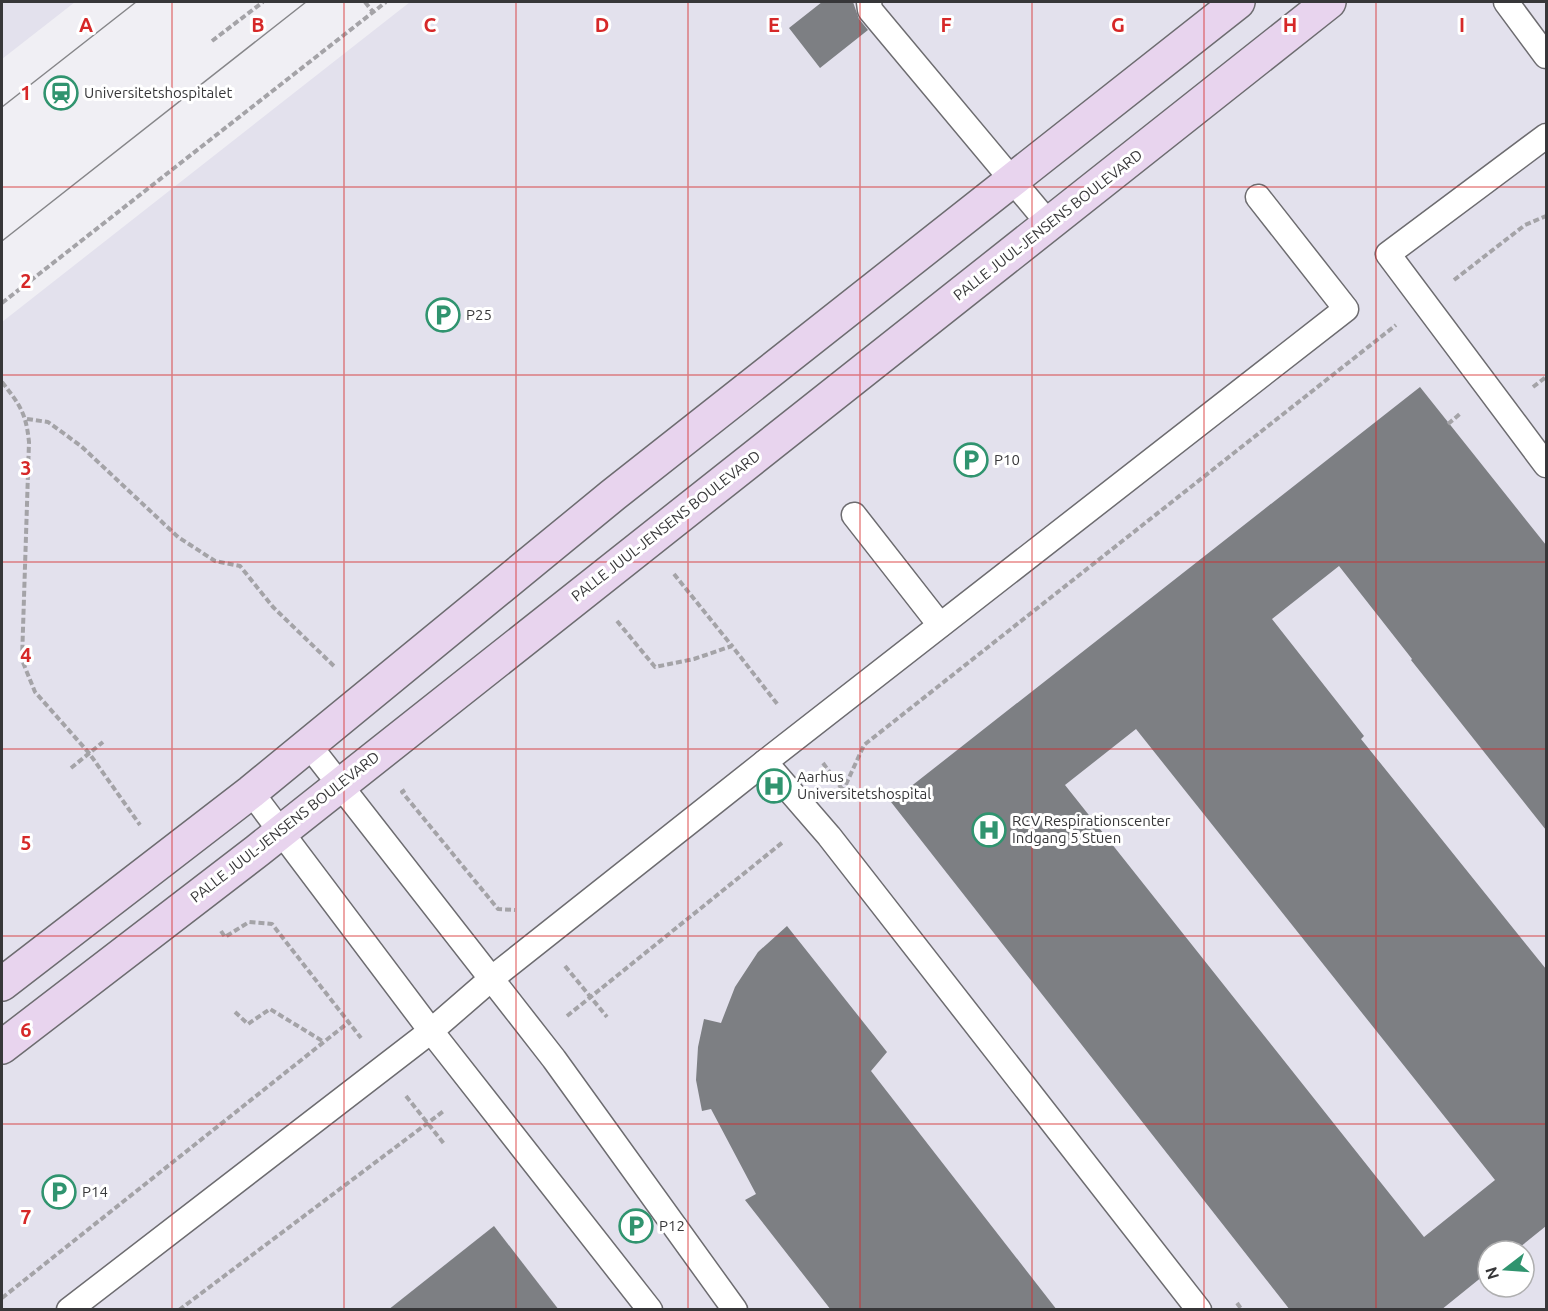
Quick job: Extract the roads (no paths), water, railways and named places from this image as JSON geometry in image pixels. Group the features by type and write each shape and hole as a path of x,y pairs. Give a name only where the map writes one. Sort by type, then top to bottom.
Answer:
{"street":[{"path":"2,984 251,792 613,495 1238,2"},
{"name":"PALLE JUUL-JENSENS BOULEVARD","path":"2,1047 280,833 1329,2"}],"lane":[{"path":"869,2 870,10 1049,224"},
{"path":"1506,2 1546,56"},
{"path":"1546,136 1388,254 1546,465"},
{"path":"69,1310 385,1068 491,979 765,762 1346,309 1258,197"},
{"path":"854,515 940,625"},
{"path":"308,744 538,1039 735,1310"},
{"path":"765,762 813,818 1199,1310"},
{"path":"251,792 431,1031 650,1310"}],"tram line":[{"path":"2,107 136,2"},
{"path":"2,241 306,2"}],"place":[{"name":"Universitetshospitalet","path":"61,93"},
{"name":"P25","path":"443,315"},
{"name":"P10","path":"971,460"},
{"name":"Aarhus Universitetshospital","path":"774,786"},
{"name":"RCV Respirationscenter Indgang 5 Stuen","path":"989,830"},
{"name":"P14","path":"59,1192"},
{"name":"P12","path":"636,1226"}]}
